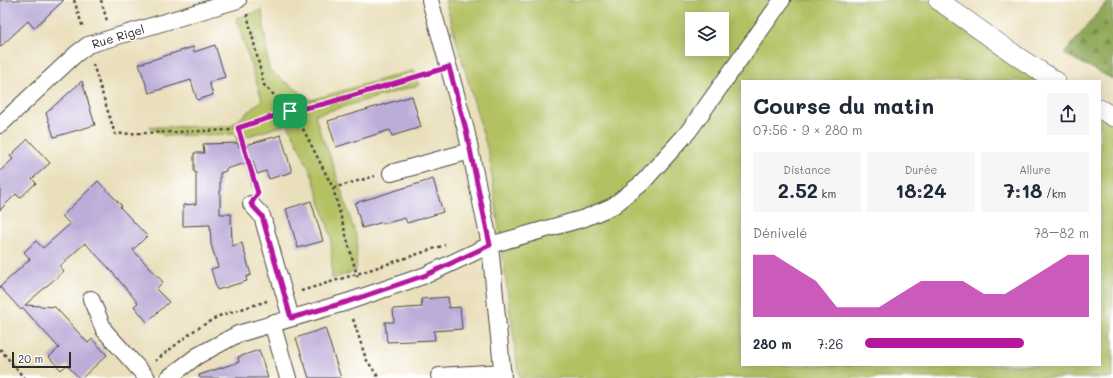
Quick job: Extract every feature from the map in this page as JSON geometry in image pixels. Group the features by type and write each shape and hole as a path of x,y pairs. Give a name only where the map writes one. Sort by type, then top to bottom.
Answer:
{"street":[{"path":"430,0 449,67 470,152 490,245 503,375 439,376"},
{"path":"168,378 197,356 238,334 347,302 426,275 490,245 585,218 613,206 642,183 688,132 782,0"},
{"path":"938,0 1021,59 1054,80"},
{"name":"Rue Rigel","path":"0,124 76,54 88,45 112,37 242,4"},
{"path":"1101,110 1113,117"},
{"path":"391,173 470,152"},
{"path":"251,204 262,216 291,318"},
{"path":"91,299 104,330 147,378"},
{"path":"272,323 288,378"}],"path":[{"path":"74,0 115,134 232,130 290,111 324,104 449,67"},
{"path":"101,0 112,37"},
{"path":"242,4 264,85 298,119 333,188 358,279 347,302 366,359 379,378"},
{"path":"238,128 258,193 251,204"},
{"path":"333,188 370,176 391,173"},
{"path":"0,349 24,378"}],"green space":[{"path":"445,0 940,0 1062,80 741,80 741,366 1101,366 1101,105 1113,113 1113,378 519,378 489,155"},
{"path":"1108,0 1113,0 1113,79 1064,54"},
{"path":"262,10 269,70 311,100 414,70 419,85 315,115 321,135 331,158 357,239 356,271 332,279 331,237 312,175 288,124 245,137 259,186 252,188 235,134 165,136 149,127 231,126 262,100 236,18"}],"building":[{"path":"0,0 64,0 34,28 28,21 0,47"},
{"path":"215,45 225,77 209,82 213,95 197,100 191,80 149,93 139,64 193,47 194,52"},
{"path":"82,81 95,125 54,137 46,113"},
{"path":"412,96 421,127 392,136 390,130 336,147 328,121"},
{"path":"281,135 292,172 269,179 266,171 257,174 253,161 226,169 226,171 220,173 220,214 231,214 232,246 242,243 251,275 246,277 247,281 217,290 211,269 218,267 211,244 210,225 183,226 183,205 196,204 196,172 194,172 194,153 204,153 203,144 238,143 239,147"},
{"path":"28,139 50,163 32,179 36,183 20,198 16,194 0,210 0,171 13,159 10,156"},
{"path":"433,179 443,212 407,223 405,218 362,228 355,203"},
{"path":"98,181 122,206 120,207 147,236 133,250 163,282 156,289 169,302 147,322 134,306 138,303 108,267 85,243 60,266 64,271 25,305 55,307 88,343 92,339 107,355 82,378 79,378 67,365 61,370 49,357 59,348 23,308 21,310 0,287 30,259 24,252 36,241 43,248 70,224 62,216"},
{"path":"311,201 323,241 298,248 286,209"},
{"path":"448,297 449,308 460,307 462,329 434,331 435,340 387,342 385,322 394,322 393,309 422,307 421,299"},
{"path":"325,328 341,378 309,378 296,338"},
{"path":"259,350 268,378 200,378 199,375 239,362 238,357"}],"route":[{"path":"449,67 466,130 490,245 426,275 347,302 291,318 262,216 251,204 258,193 238,128 249,123 290,111 324,104 449,67"}]}
